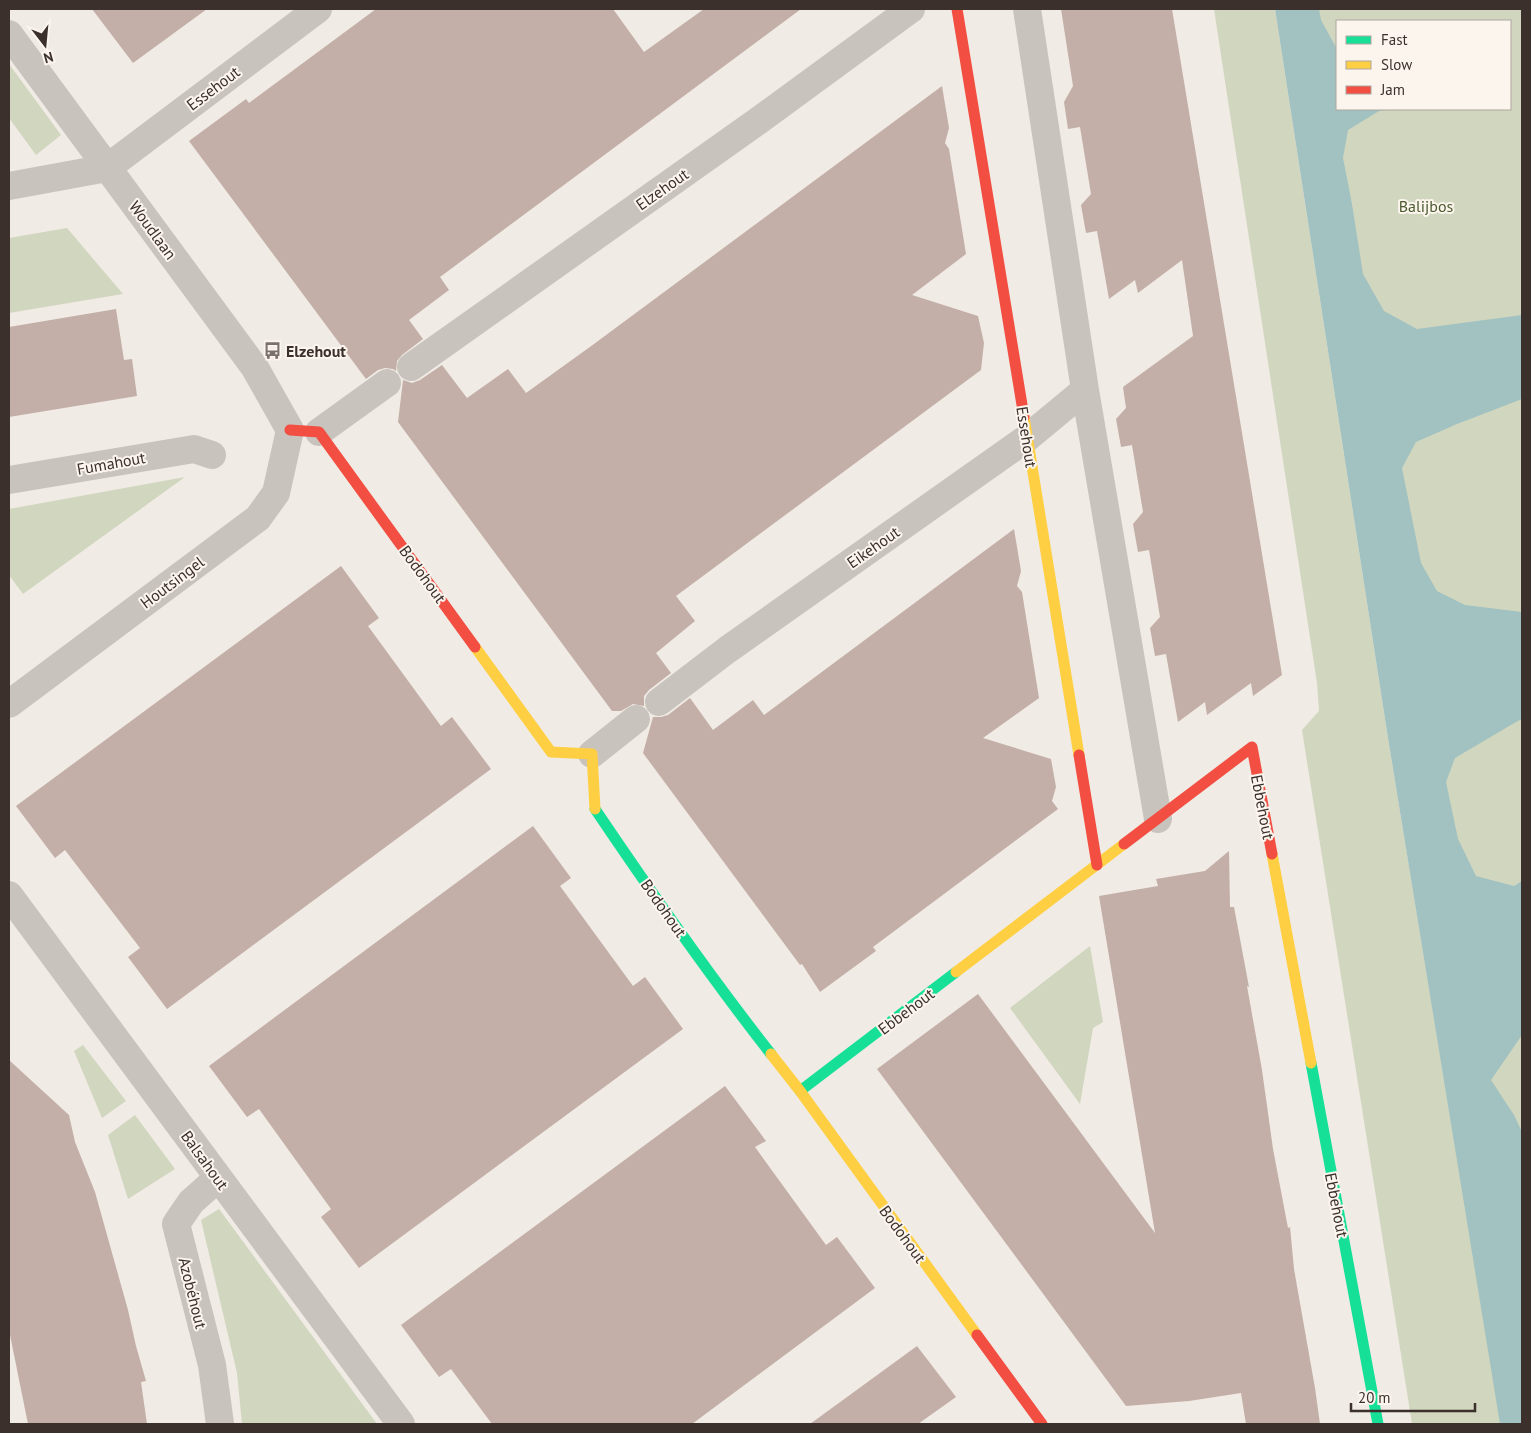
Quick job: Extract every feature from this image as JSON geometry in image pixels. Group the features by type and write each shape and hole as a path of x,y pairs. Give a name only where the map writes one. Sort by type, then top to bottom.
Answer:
{"street":[{"name":"Essehout","path":"107,168 318,9"},
{"name":"Elzehout","path":"410,367 758,121 911,9"},
{"name":"Essehout","path":"957,9 1097,865"},
{"path":"1027,9 1085,390 1158,819"},
{"name":"Woudlaan","path":"9,34 255,368 290,430"},
{"path":"9,186 107,168"},
{"path":"290,430 319,432 387,383"},
{"name":"Eikehout","path":"659,702 727,650 1027,438 1085,390"},
{"name":"Houtsingel","path":"9,704 258,518 276,493 290,430"},
{"name":"Bodohout","path":"319,432 551,752 592,754 595,809 742,1017 800,1091 1042,1424"},
{"name":"Fumahout","path":"9,480 194,449 212,456"},
{"path":"592,754 636,719"},
{"name":"Ebbehout","path":"800,1091 1252,747 1378,1424"},
{"name":"Balsahout","path":"9,896 401,1424"},
{"name":"Azobéhout","path":"218,1178 191,1202 176,1224 212,1366 220,1424"}],"green space":[{"name":"Balijbos","path":"1214,9 1275,9 1388,738 1454,1140 1295,9 1522,9 1522,1424 1412,1424 1302,730 1319,711 1317,683"},
{"path":"9,64 61,135 36,155 9,118"},
{"path":"67,228 123,294 9,313 9,238"},
{"path":"185,477 23,594 9,575 9,509"},
{"path":"1090,946 1103,1022 1093,1028 1080,1104 1010,1008"},
{"path":"83,1045 126,1101 102,1118 74,1051"},
{"path":"135,1115 175,1169 128,1199 108,1135"},
{"path":"219,1209 377,1424 242,1424 237,1373 201,1220"}],"water":[{"path":"1275,9 1319,9 1321,20 1336,47 1336,110 1386,110 1379,111 1348,130 1343,158 1363,274 1384,311 1417,329 1522,315 1522,399 1416,442 1402,468 1421,563 1437,591 1465,605 1522,612 1522,719 1455,758 1446,782 1458,839 1476,876 1514,886 1522,881 1522,1035 1491,1080 1514,1115 1522,1132 1522,1424 1500,1424 1388,738"}],"building":[{"path":"92,9 207,9 133,63"},
{"path":"376,9 613,9 644,52 704,9 801,9 440,277 449,290 409,320 423,339 402,355 397,361 396,371 385,368 378,370 366,379 189,141 246,99 249,103"},
{"path":"1061,9 1172,9 1282,675 1253,696 1251,683 1207,715 1205,702 1178,722 1166,654 1155,656 1150,628 1160,617 1149,550 1138,552 1133,524 1143,512 1132,445 1121,447 1116,419 1126,408 1123,387 1193,336 1182,260 1138,293 1135,280 1109,299 1097,231 1086,233 1081,205 1091,194 1080,127 1068,129 1064,102 1073,86"},
{"path":"942,86 949,128 945,143 949,149 966,254 912,295 978,316 984,343 981,370 676,596 695,621 656,653 671,673 644,696 644,706 633,704 621,711 612,711 398,422 403,380 412,383 420,380 442,365 467,398 508,369 526,393"},
{"path":"116,309 124,360 132,359 137,396 9,417 9,327"},
{"path":"1014,529 1021,571 1017,586 1022,592 1039,698 983,738 1051,759 1056,787 1052,801 1058,809 873,947 876,951 820,992 802,964 800,965 643,753 653,717 668,715 690,698 713,730 753,700 764,715"},
{"path":"341,566 379,618 368,626 441,726 452,717 491,769 167,1009 128,957 140,948 65,850 55,858 16,806"},
{"path":"533,826 571,878 560,886 633,986 645,977 683,1029 359,1268 321,1217 331,1209 259,1109 247,1117 209,1066"},
{"path":"1229,851 1230,907 1234,907 1249,987 1247,986 1262,1070 1273,1149 1288,1228 1290,1227 1294,1269 1320,1424 1246,1424 1241,1393 1189,1401 1126,1406 877,1069 978,994 1155,1233 1099,896 1158,886 1156,879 1205,871"},
{"path":"9,1060 69,1115 75,1142 95,1192 146,1381 141,1382 147,1424 28,1424 9,1330"},
{"path":"725,1086 766,1141 755,1147 826,1245 837,1237 875,1288 692,1424 492,1424 451,1369 439,1377 401,1325"},
{"path":"917,1346 956,1397 918,1424 810,1424"}],"traffic: fast":[{"path":"595,809 681,933 771,1054"},
{"path":"800,1091 956,972"},
{"path":"1311,1063 1378,1424"}],"traffic: slow":[{"path":"1024,417 1079,755"},
{"path":"475,647 551,752 592,754 595,809"},
{"path":"956,972 1124,844"},
{"path":"1272,854 1311,1063"},
{"path":"771,1054 800,1091 977,1335"}],"traffic: jam":[{"path":"957,9 1024,417"},
{"path":"290,430 319,432 475,647"},
{"path":"1124,844 1252,747 1272,854"},
{"path":"1079,755 1097,865"},
{"path":"977,1335 1042,1424"}],"place":[{"name":"Elzehout","path":"272,351"}]}
